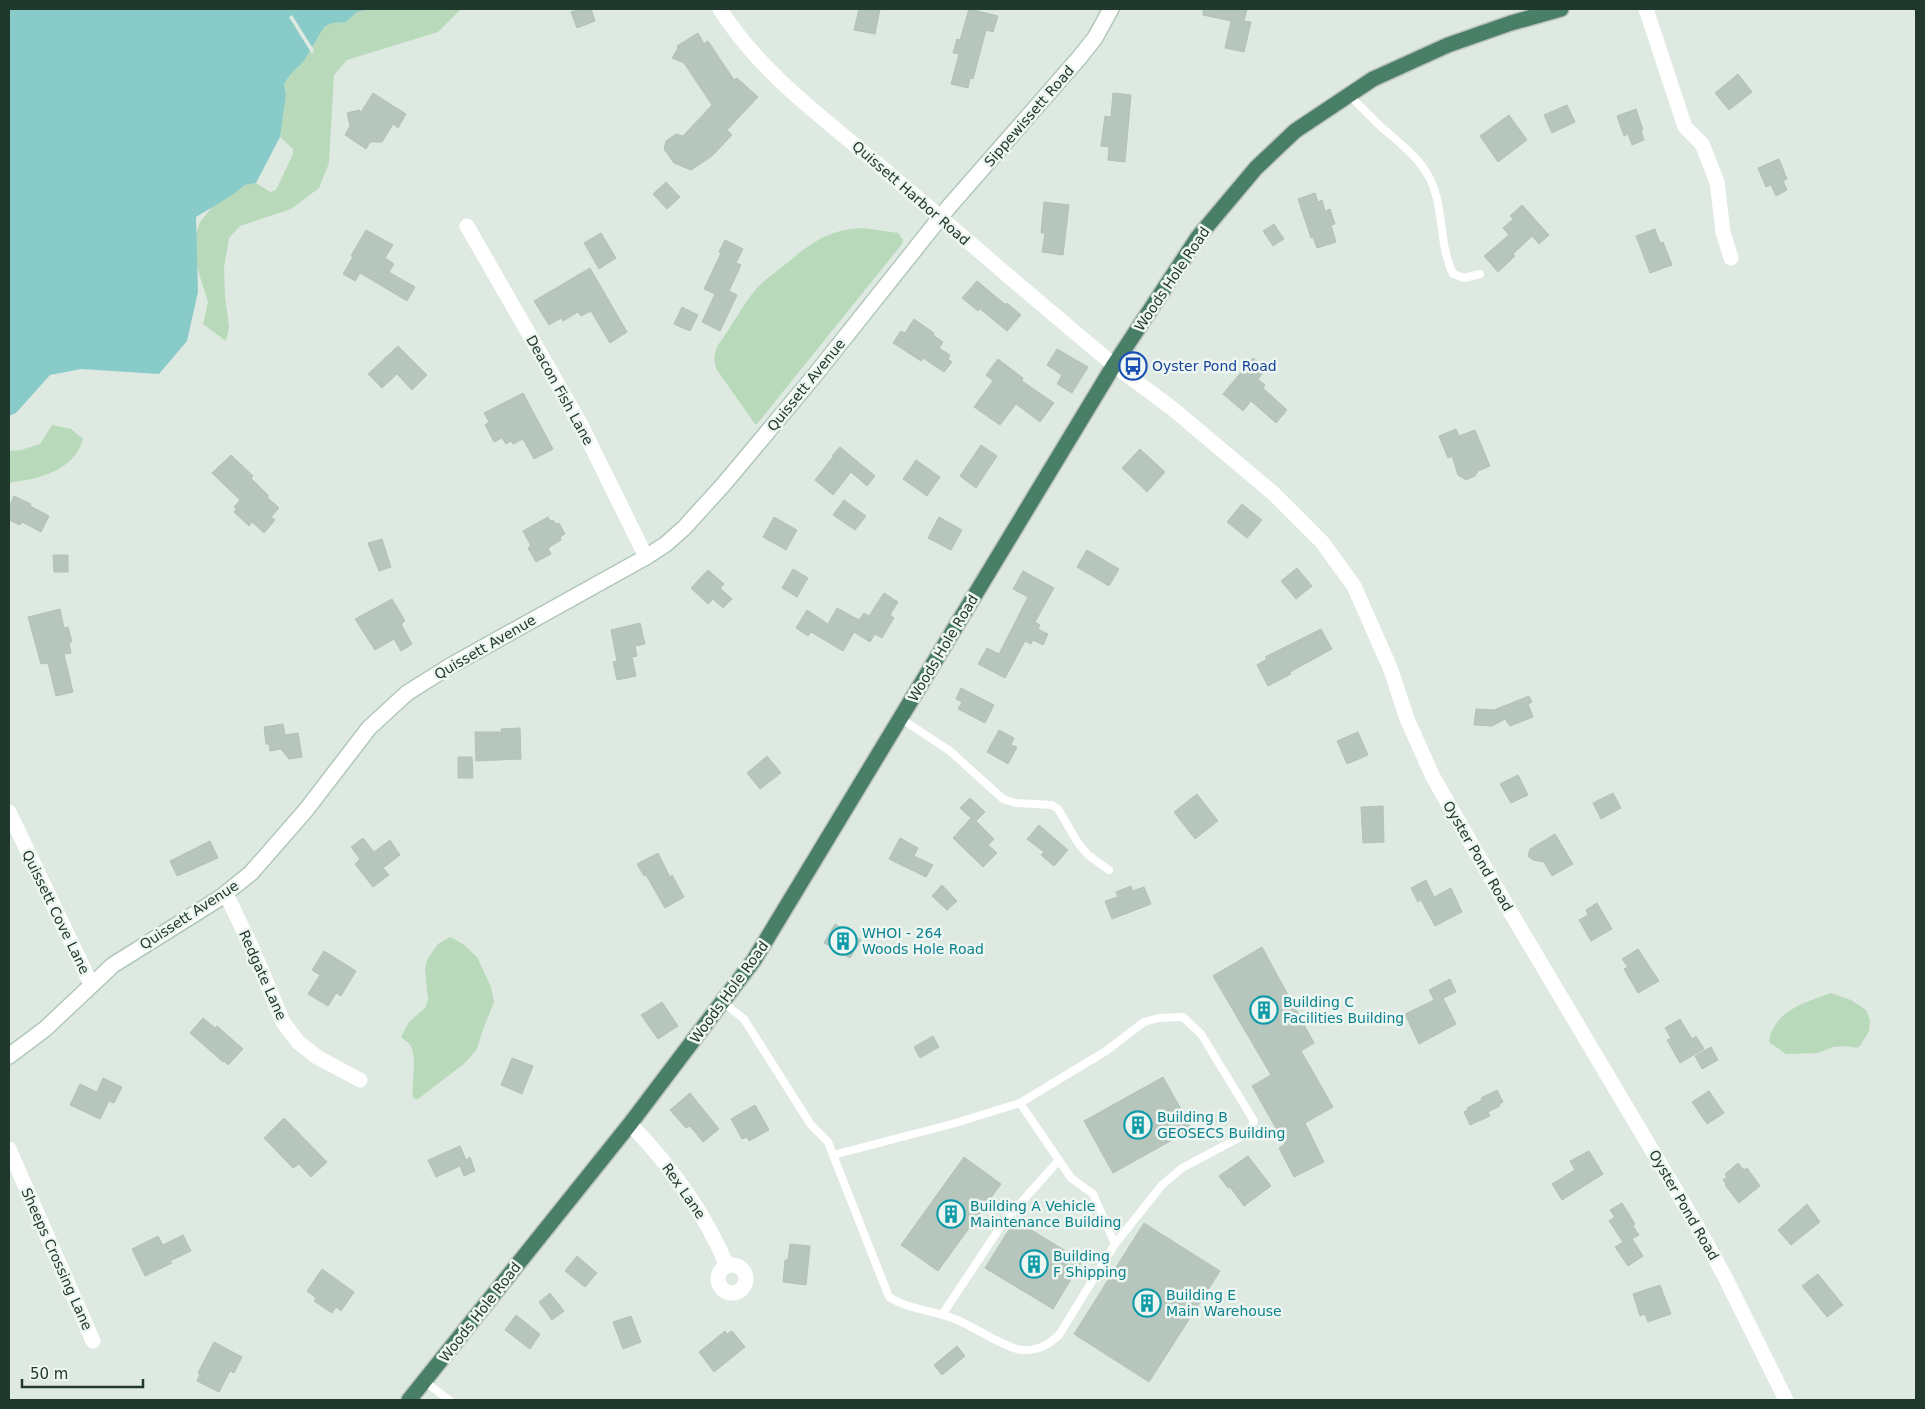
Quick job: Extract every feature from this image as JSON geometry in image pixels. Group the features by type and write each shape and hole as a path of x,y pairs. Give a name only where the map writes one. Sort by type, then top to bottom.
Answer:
{"highway":[{"name":"Woods Hole Road","path":"410,1400 630,1124 723,1002 769,936 1114,365 1198,237 1256,168 1295,131 1373,79 1448,45 1511,23 1562,9"}],"street":[{"name":"Quissett Harbor Road","path":"720,9 746,45 799,97 1029,295 1114,365"},
{"name":"Sippewissett Road","path":"940,217 1079,58 1094,38 1111,9"},
{"path":"1646,9 1685,127 1702,144 1717,182 1723,232 1731,258"},
{"name":"Quissett Avenue","path":"9,1056 45,1029 113,965 226,894 252,873 272,851 369,728 407,693 450,666 646,557 666,544 684,528 724,484 815,375 940,217"},
{"name":"Deacon Fish Lane","path":"467,226 580,423 646,557"},
{"name":"Oyster Pond Road","path":"1114,365 1173,409 1274,494 1322,542 1354,586 1391,670 1407,718 1433,777 1508,908 1692,1218 1724,1275 1786,1400"},
{"name":"Quissett Cove Lane","path":"9,812 91,984"},
{"name":"Redgate Lane","path":"226,894 252,948 283,1022 298,1042 317,1057 360,1080"},
{"name":"Rex Lane","path":"630,1124 657,1152 701,1213 726,1266"},
{"name":"Sheeps Crossing Lane","path":"9,1149 93,1341"}],"lane":[{"path":"1349,95 1412,152 1426,171 1436,194 1447,263 1453,274 1464,278 1480,274"},
{"path":"900,718 950,751 1003,799 1016,803 1052,805 1058,809 1078,843 1088,855 1109,870"},
{"path":"723,1002 744,1018 811,1126 828,1142 833,1155 889,1297 901,1305 954,1318 1019,1350 1034,1350 1048,1345 1059,1335 1115,1244 1162,1184 1182,1168 1248,1133 1254,1121 1201,1034 1183,1017 1159,1018 1144,1022 1106,1051 1020,1103 952,1124 833,1155"},
{"path":"1020,1103 1071,1178 1092,1194 1115,1244"},
{"path":"942,1315 1003,1223 1059,1160"},
{"path":"424,1381 449,1400"}],"green space":[{"path":"371,9 461,9 438,32 347,60 334,75 329,163 319,188 291,209 240,226 229,238 224,268 229,327 226,341 203,324 208,302 198,270 193,242 200,222 212,207 245,185 256,183 270,192 276,190 293,154 293,149 280,137 286,95 284,84 304,61 324,27 332,23 346,22 357,12"},
{"path":"863,228 898,233 903,240 902,244 757,424 755,424 717,370 714,358 718,345 759,285 816,241 837,232"},
{"path":"52,425 71,429 83,439 72,459 54,472 32,479 9,483 9,451 21,450 40,444"},
{"path":"450,937 463,944 477,957 491,987 494,1002 477,1049 465,1063 418,1099 413,1098 414,1056 410,1045 401,1037 409,1022 425,1008 428,1000 425,969 428,958 438,944"},
{"path":"1831,993 1851,1000 1866,1010 1870,1020 1869,1031 1860,1046 1856,1048 1847,1046 1833,1047 1818,1053 1786,1054 1769,1042 1777,1022 1784,1015 1801,1004"}],"water":[{"path":"9,9 371,9 357,12 346,22 332,23 324,27 304,61 284,84 286,95 280,137 256,183 245,185 234,194 196,217 198,292 187,341 159,374 81,369 50,375 16,413 9,416"}],"pier":[{"path":"292,15 314,50 312,54 289,17"}],"building":[{"path":"579,9 591,9 595,21 577,28 571,12"},
{"path":"859,9 880,9 875,34 854,30"},
{"path":"969,9 998,16 993,32 986,30 973,79 970,78 968,88 951,84 959,54 953,53 957,39 960,40"},
{"path":"1203,9 1247,9 1244,21 1251,22 1244,52 1225,48 1231,21 1203,15"},
{"path":"698,33 704,44 708,41 734,80 737,78 758,97 727,130 732,135 712,156 691,170 674,163 664,149 666,141 676,134 683,136 712,105 684,63 672,58 678,48 677,46"},
{"path":"1738,74 1752,92 1729,110 1715,93"},
{"path":"373,93 406,114 398,128 393,124 382,142 370,142 366,149 345,135 350,126 347,113 359,110 361,112"},
{"path":"1113,93 1131,95 1125,162 1108,160 1109,147 1101,146 1105,116 1111,117"},
{"path":"1567,105 1575,122 1552,133 1544,115"},
{"path":"1636,109 1643,130 1641,131 1644,140 1632,145 1628,134 1624,136 1617,116"},
{"path":"1509,115 1527,140 1498,162 1480,136"},
{"path":"1779,159 1787,179 1783,181 1787,190 1776,196 1771,185 1766,187 1758,168"},
{"path":"666,182 680,197 667,209 653,194"},
{"path":"1315,193 1318,202 1322,200 1325,211 1330,209 1335,224 1331,225 1336,242 1317,248 1313,237 1311,238 1298,199"},
{"path":"1044,202 1069,205 1063,255 1042,252 1045,233 1041,233"},
{"path":"1522,205 1549,235 1539,244 1532,236 1498,272 1484,256 1509,235 1503,228 1513,219 1510,216"},
{"path":"1274,224 1284,239 1273,246 1263,231"},
{"path":"1655,229 1660,243 1663,242 1672,265 1650,273 1636,236"},
{"path":"366,230 393,245 385,258 394,264 389,272 415,287 407,301 360,273 355,281 343,274"},
{"path":"601,233 616,258 599,269 584,243"},
{"path":"725,240 743,249 736,263 741,265 729,291 737,295 720,331 702,322 715,294 704,289"},
{"path":"590,268 627,332 610,343 591,311 581,316 578,312 563,321 561,318 549,325 534,301"},
{"path":"977,281 1021,315 1007,331 980,309 978,311 962,298"},
{"path":"682,307 698,315 690,331 674,324"},
{"path":"914,319 943,342 939,348 950,355 948,359 952,362 944,372 923,358 921,361 893,343 901,331 905,333"},
{"path":"398,346 427,375 412,390 397,374 382,388 368,374"},
{"path":"1057,349 1088,367 1072,393 1057,384 1062,375 1047,365"},
{"path":"1253,358 1266,369 1258,379 1265,385 1263,388 1287,410 1276,423 1251,401 1243,411 1223,394"},
{"path":"998,359 1023,378 1022,381 1054,403 1040,422 1016,404 1000,425 974,407 993,381 986,375"},
{"path":"523,393 553,449 534,459 523,439 513,444 511,441 506,444 502,438 494,442 485,425 489,422 484,413"},
{"path":"1456,429 1459,436 1475,430 1490,466 1478,471 1475,476 1466,480 1458,475 1452,456 1448,458 1439,436"},
{"path":"981,445 997,456 976,488 960,476"},
{"path":"840,447 875,476 867,486 851,472 833,495 815,480 832,458 837,460 832,456"},
{"path":"1140,449 1165,472 1147,492 1122,468"},
{"path":"231,455 253,476 251,478 279,508 271,517 275,520 264,533 252,522 249,526 234,512 236,509 234,507 240,500 212,473"},
{"path":"916,460 940,477 927,496 903,479"},
{"path":"14,496 49,516 41,532 22,522 20,525 9,520 9,507"},
{"path":"844,500 866,516 855,530 833,515"},
{"path":"1242,504 1262,520 1247,538 1227,522"},
{"path":"548,517 550,521 553,520 556,524 559,523 565,534 560,537 561,540 548,548 551,554 536,562 528,548 531,546 523,531"},
{"path":"774,517 797,530 786,550 763,537"},
{"path":"939,517 962,530 951,550 928,538"},
{"path":"382,539 391,567 379,571 368,543"},
{"path":"1087,550 1119,569 1109,586 1077,567"},
{"path":"53,555 68,555 68,572 54,572"},
{"path":"1297,568 1312,586 1296,599 1281,581"},
{"path":"793,569 808,578 797,597 782,588"},
{"path":"708,570 724,584 720,588 732,599 723,608 713,599 708,604 691,588"},
{"path":"1023,571 1054,588 1035,622 1040,625 1038,629 1048,634 1043,645 1033,640 1031,644 1025,641 1005,678 978,664 987,648 999,654 1028,597 1013,589"},
{"path":"884,593 898,602 890,615 894,618 882,638 875,634 870,642 854,632 843,651 811,632 808,636 796,628 807,610 828,624 837,608 859,620 864,613 869,616"},
{"path":"392,599 405,621 401,624 412,644 401,651 394,639 375,650 355,619"},
{"path":"60,609 64,628 68,627 72,642 69,642 71,653 64,654 73,692 56,696 48,663 41,664 28,617"},
{"path":"640,623 645,644 635,646 637,656 632,657 636,676 617,680 613,662 617,661 611,630"},
{"path":"1321,629 1332,649 1268,686 1257,665 1267,659 1265,657"},
{"path":"961,688 994,705 985,723 958,709 962,702 956,699"},
{"path":"1529,696 1532,702 1528,704 1533,717 1510,726 1505,719 1492,726 1474,725 1476,709 1494,710"},
{"path":"283,724 285,735 298,733 302,757 289,759 281,749 270,751 269,744 266,744 264,727"},
{"path":"520,728 521,759 476,761 475,732 502,732 501,729"},
{"path":"999,730 1014,738 1011,745 1017,747 1008,764 987,752"},
{"path":"1358,732 1368,755 1347,764 1337,741"},
{"path":"767,756 781,773 760,789 747,773"},
{"path":"458,757 472,757 473,778 458,778"},
{"path":"1518,775 1528,795 1511,803 1500,784"},
{"path":"1613,793 1621,808 1601,819 1593,803"},
{"path":"1197,794 1218,821 1195,839 1174,812"},
{"path":"970,798 985,812 976,821 994,839 988,845 997,853 983,867 953,838 971,818 960,808"},
{"path":"1383,806 1384,842 1363,843 1361,807"},
{"path":"1039,825 1068,850 1054,866 1041,855 1044,852 1027,839"},
{"path":"1555,834 1573,864 1552,876 1544,862 1533,860 1528,856 1530,849"},
{"path":"363,838 374,852 390,840 400,855 383,868 389,875 373,887 355,864 360,859 351,847"},
{"path":"900,838 918,848 914,856 933,865 926,877 889,859"},
{"path":"210,841 218,858 177,876 170,861"},
{"path":"658,853 670,877 672,875 684,897 665,908 646,875 644,876 637,864"},
{"path":"1426,880 1434,897 1451,888 1462,912 1435,926 1421,900 1418,902 1411,888"},
{"path":"942,885 957,901 947,910 932,896"},
{"path":"1131,886 1132,891 1144,887 1151,904 1112,919 1105,901 1118,897 1116,892"},
{"path":"1597,903 1612,929 1591,941 1579,920 1588,915 1586,910"},
{"name":"WHOI - 264 Woods Hole Road","path":"835,924 861,940 850,958 824,943"},
{"path":"1262,947 1314,1043 1301,1051 1333,1107 1305,1123 1324,1162 1294,1177 1279,1148 1285,1144 1252,1086 1271,1075 1213,976"},
{"path":"1638,949 1659,981 1638,993 1624,969 1628,967 1622,959"},
{"path":"324,951 356,971 341,996 336,993 328,1006 308,994 320,975 312,970"},
{"path":"1450,979 1456,992 1443,998 1456,1024 1419,1044 1405,1014 1434,1000 1429,990"},
{"path":"662,1002 678,1026 658,1039 641,1015"},
{"path":"203,1018 215,1028 217,1026 243,1049 228,1065 190,1033"},
{"path":"1680,1019 1692,1039 1696,1036 1704,1049 1680,1063 1667,1040 1671,1038 1665,1028"},
{"path":"933,1036 939,1047 920,1058 914,1047"},
{"path":"1711,1047 1718,1060 1702,1069 1695,1056"},
{"path":"512,1058 533,1066 522,1094 501,1085"},
{"name":"Building B GEOSECS Building","path":"1163,1077 1192,1129 1113,1173 1084,1121"},
{"path":"103,1078 122,1087 114,1103 109,1101 100,1119 70,1105 80,1084 97,1092"},
{"path":"1497,1090 1503,1102 1499,1104 1500,1106 1488,1112 1490,1116 1470,1125 1464,1112 1468,1110 1467,1108"},
{"path":"1709,1091 1724,1113 1707,1124 1692,1102"},
{"path":"690,1093 719,1129 703,1142 690,1126 686,1128 670,1110"},
{"path":"755,1105 769,1130 749,1141 747,1137 742,1139 731,1119"},
{"path":"284,1118 327,1162 311,1177 299,1164 293,1168 264,1138"},
{"path":"460,1146 466,1160 470,1157 475,1171 464,1176 460,1166 436,1177 428,1160"},
{"path":"1589,1151 1603,1174 1562,1200 1552,1184 1575,1170 1570,1161"},
{"path":"1248,1156 1271,1186 1244,1206 1219,1176"},
{"name":"Building A Vehicle Maintenance Building","path":"964,1157 1001,1184 938,1271 901,1245"},
{"path":"1738,1163 1744,1170 1747,1168 1760,1186 1739,1203 1723,1180 1727,1177 1725,1174"},
{"path":"1622,1203 1635,1224 1633,1226 1639,1235 1632,1239 1643,1256 1628,1266 1615,1247 1623,1242 1609,1221 1615,1217 1610,1210"},
{"path":"1807,1204 1820,1222 1791,1245 1778,1230"},
{"name":"Building F Shipping","path":"1015,1220 1082,1261 1053,1309 985,1268"},
{"name":"Building E Main Warehouse","path":"1144,1223 1220,1271 1149,1382 1074,1334"},
{"path":"183,1235 191,1251 145,1276 132,1249 158,1236 163,1245"},
{"path":"790,1244 810,1246 806,1285 783,1282 785,1260 788,1260"},
{"path":"577,1256 597,1273 585,1287 565,1271"},
{"path":"322,1269 354,1292 341,1311 336,1307 332,1313 314,1301 316,1298 307,1291"},
{"path":"1818,1274 1843,1305 1827,1317 1802,1286"},
{"path":"1660,1285 1671,1314 1648,1322 1645,1314 1640,1316 1633,1294"},
{"path":"550,1293 564,1311 552,1320 539,1302"},
{"path":"516,1315 540,1334 530,1349 505,1330"},
{"path":"631,1316 641,1342 623,1349 613,1322"},
{"path":"725,1331 727,1334 732,1331 745,1347 714,1372 699,1352"},
{"path":"214,1342 242,1357 234,1373 230,1371 219,1392 197,1381 200,1374 198,1373"},
{"path":"957,1346 965,1356 942,1375 934,1365"}],"place":[{"name":"Oyster Pond Road","path":"1133,366"},
{"name":"WHOI - 264 Woods Hole Road","path":"843,941"},
{"name":"Building C Facilities Building","path":"1264,1010"},
{"name":"Building B GEOSECS Building","path":"1138,1125"},
{"name":"Building A Vehicle Maintenance Building","path":"951,1214"},
{"name":"Building F Shipping","path":"1034,1264"},
{"name":"Building E Main Warehouse","path":"1147,1303"}]}
